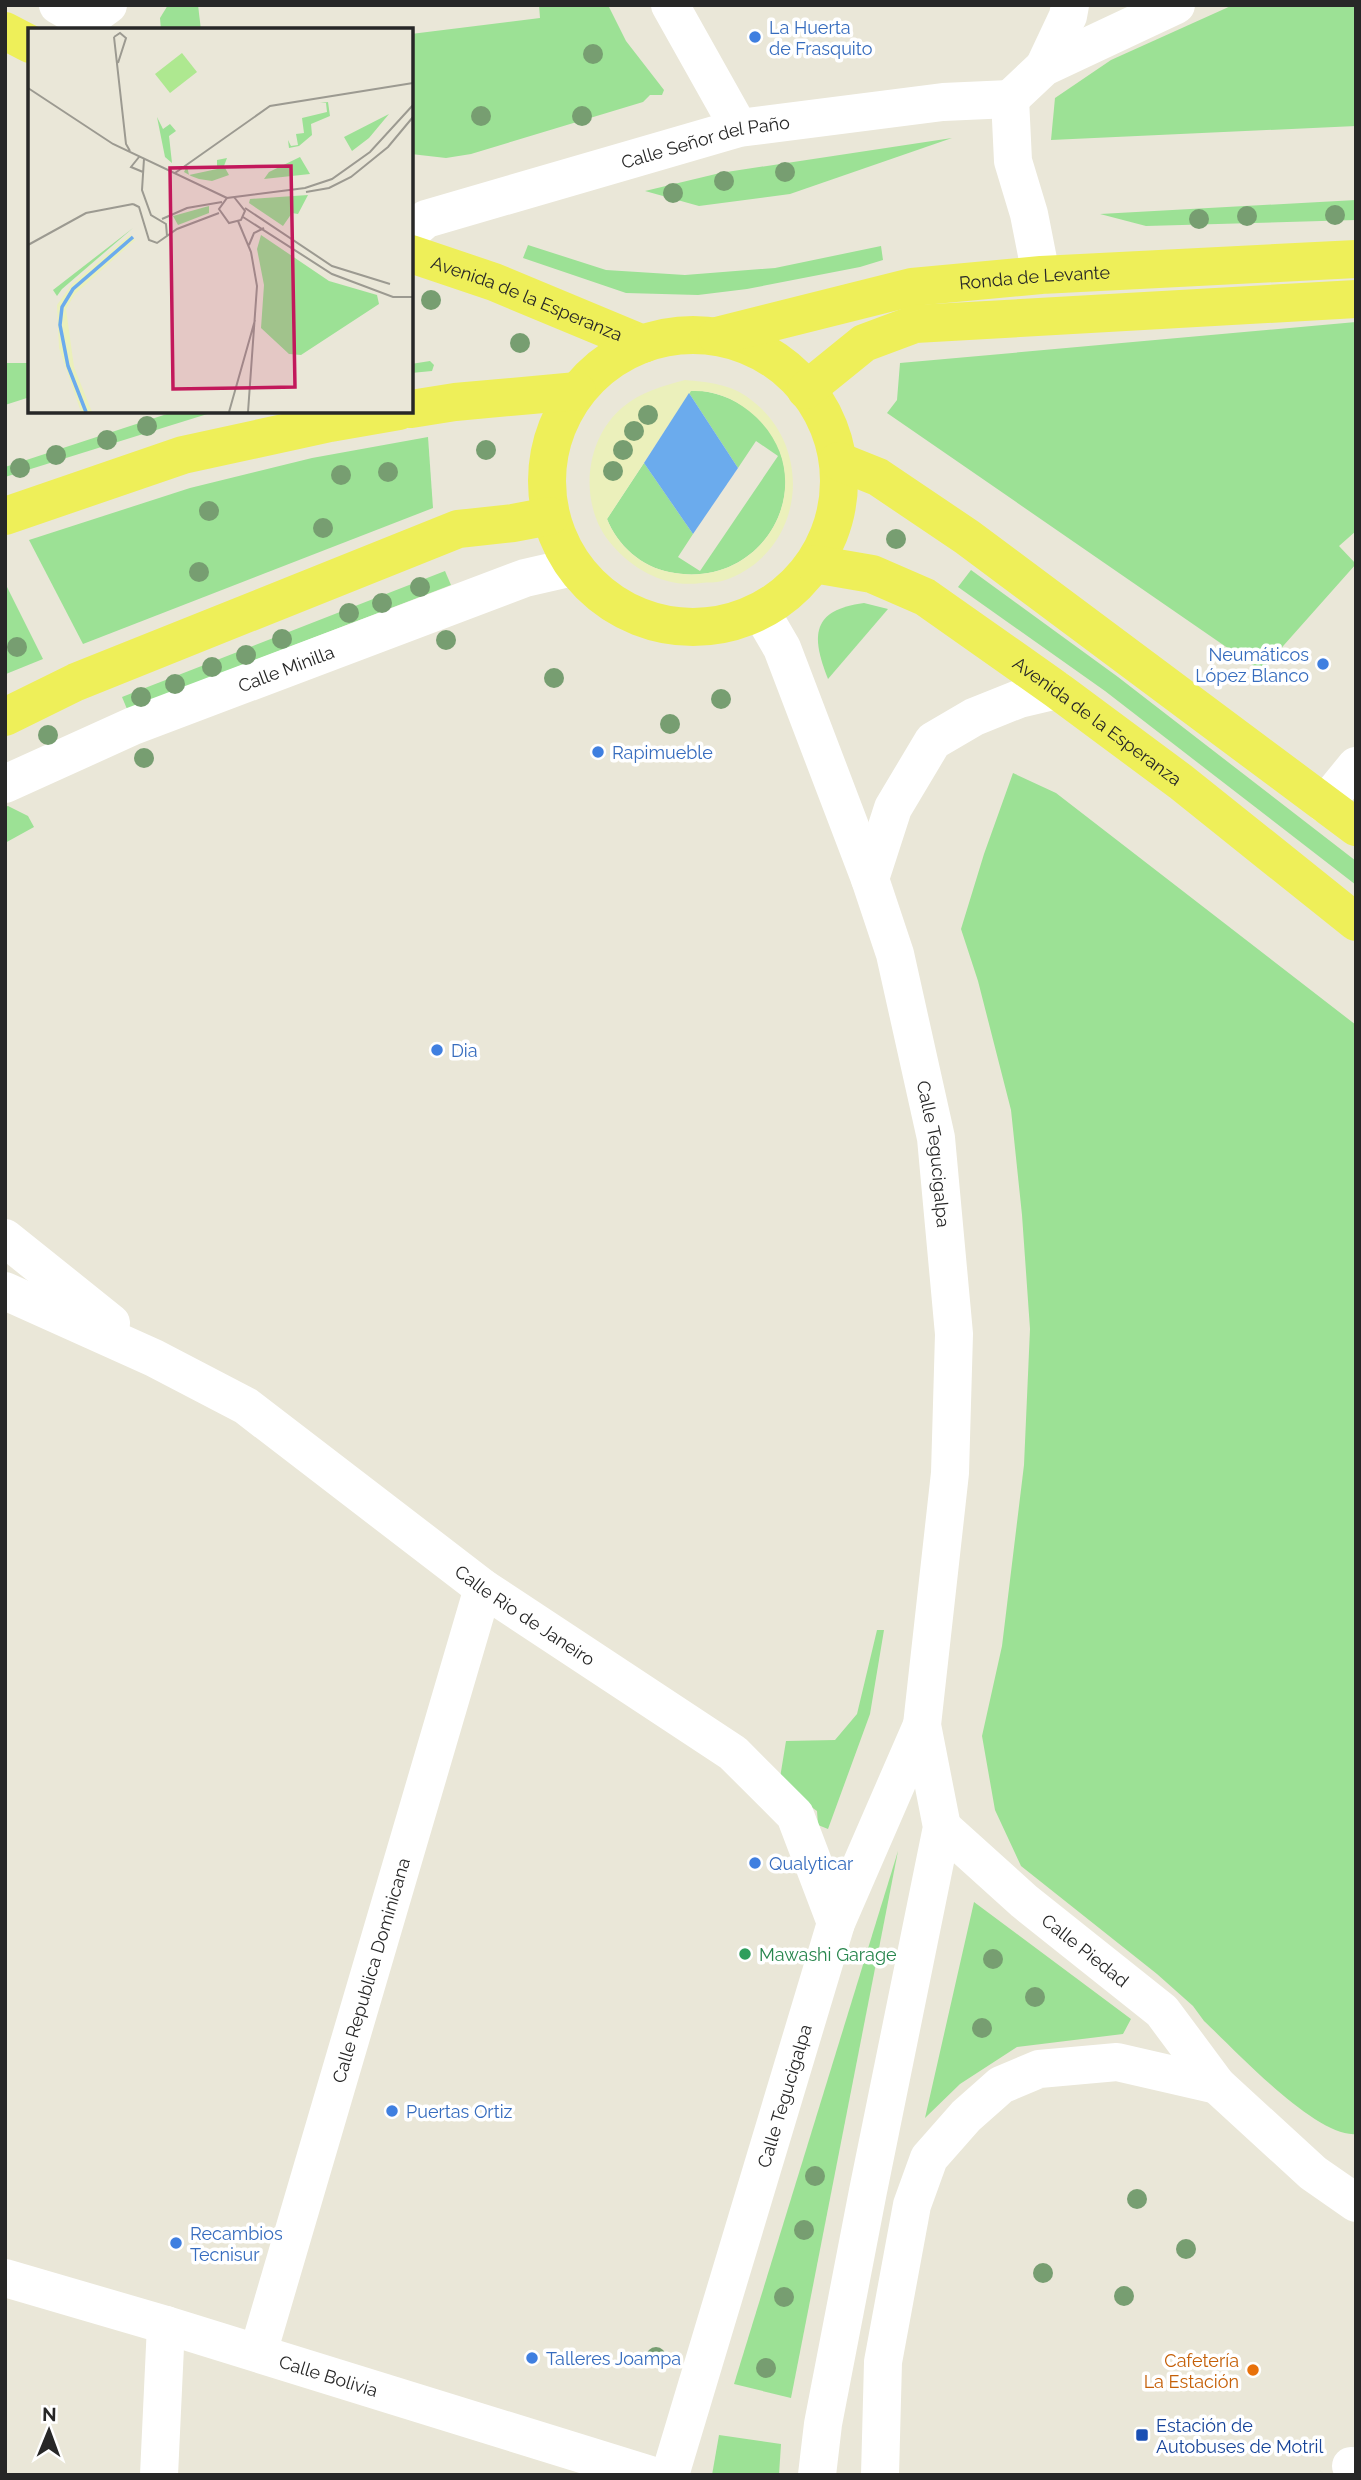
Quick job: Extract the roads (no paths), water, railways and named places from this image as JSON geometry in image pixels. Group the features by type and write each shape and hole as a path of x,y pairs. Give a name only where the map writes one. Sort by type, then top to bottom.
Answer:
{"main road":[{"path":"5,31 28,43"},
{"name":"Avenida de la Esperanza","path":"413,255 494,282 643,344"},
{"name":"Ronda de Levante","path":"717,336 912,287 1041,275 1356,259"},
{"path":"806,390 864,343 915,324 1356,299"},
{"path":"679,335 717,336 757,349 792,373 818,405 838,461 839,498 831,532 814,564 791,592 761,612 710,628 658,625 611,604 573,567 558,543 550,516 545,472 554,429 577,391 606,362 643,344 679,335"},
{"path":"413,409 454,402 577,391"},
{"path":"5,516 183,455 388,413"},
{"path":"838,461 878,477 967,537 1356,827"},
{"path":"5,717 76,682 458,529 550,516"},
{"name":"Avenida de la Esperanza","path":"814,564 872,574 925,597 1181,782 1356,922"}],"street":[{"path":"670,5 739,128"},
{"path":"1044,67 1068,16 1070,5"},
{"path":"1041,275 1029,214 1013,161 1010,99 1044,67 1176,5"},
{"name":"Calle Señor del Paño","path":"413,230 426,219 739,128 943,102 1010,99"},
{"name":"Calle Minilla","path":"5,784 158,716 525,578 573,567"},
{"name":"Calle Tegucigalpa","path":"670,2475 836,1923 922,1725 950,1473 954,1334 936,1138 895,954 870,878 782,648 761,612"},
{"path":"870,878 893,808 933,741 974,717 1019,699 1057,690"},
{"path":"1325,804 1356,766"},
{"name":"Calle Rio de Janeiro","path":"5,1238 154,1358"},
{"name":"Calle Rio de Janeiro","path":"5,1291 154,1358 246,1406 483,1588 733,1753 796,1815 836,1923"},
{"name":"Calle Republica Dominicana","path":"258,2353 483,1588"},
{"name":"Calle Tegucigalpa","path":"817,2475 823,2424 942,1827 922,1725"},
{"name":"Calle Piedad","path":"942,1827 1024,1901 1162,2011 1217,2085 1313,2172 1356,2203"},
{"name":"Calle Piedad","path":"880,2475 883,2361 912,2205 929,2158 966,2116 1001,2085 1039,2069 1117,2062 1217,2085"},
{"path":"1313,2172 1356,2165"},
{"name":"Calle Bolivia","path":"5,2278 258,2353 650,2475"},
{"path":"159,2475 166,2325"}],"water":[{"path":"689,393 738,468 693,534 644,463"}],"place":[{"name":"La Huerta de Frasquito","path":"755,37"},
{"name":"Neumáticos López Blanco","path":"1323,664"},
{"name":"Rapimueble","path":"598,752"},
{"name":"Dia","path":"437,1050"},
{"name":"Qualyticar","path":"755,1863"},
{"name":"Mawashi Garage","path":"745,1954"},
{"name":"Puertas Ortiz","path":"392,2111"},
{"name":"Recambios Tecnisur","path":"176,2243"},
{"name":"Talleres Joampa","path":"532,2358"},
{"name":"Cafetería La Estación","path":"1253,2370"},
{"name":"Estación de Autobuses de Motril","path":"1142,2435"}]}
